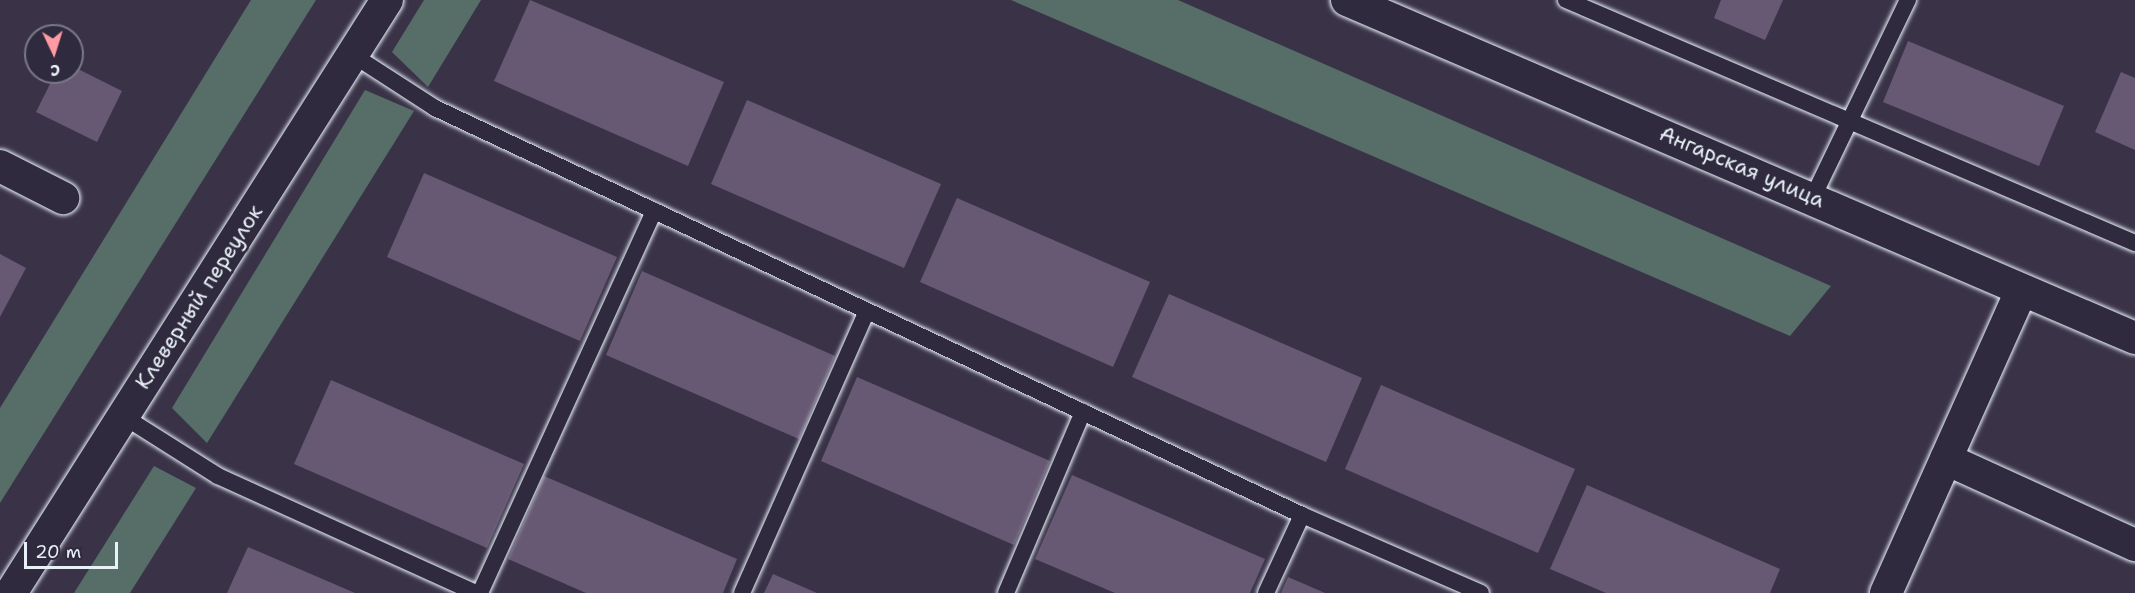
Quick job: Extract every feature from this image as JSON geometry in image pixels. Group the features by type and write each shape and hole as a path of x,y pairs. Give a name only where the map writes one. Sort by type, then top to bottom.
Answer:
{"street":[{"name":"Клеверный переулок","path":"11,593 387,0"},
{"name":"Ангарская улица","path":"1347,0 1813,197 2021,291 2135,338"},
{"path":"0,166 63,198"},
{"path":"1886,593 2021,291"},
{"path":"1946,459 2135,545"}],"lane":[{"path":"1566,0 2135,243"},
{"path":"1813,197 1908,0"},
{"path":"353,55 435,108 1302,515 1481,593"},
{"path":"123,416 218,476 478,593 654,211"},
{"path":"742,593 867,311"},
{"path":"1006,593 1083,412"},
{"path":"1266,593 1302,515"}],"green space":[{"path":"251,0 316,0 0,503 0,408"},
{"path":"424,0 481,0 428,87 392,52"},
{"path":"1011,0 1178,0 1831,286 1790,336"},
{"path":"365,90 414,111 207,443 172,408"},
{"path":"154,466 196,488 130,593 74,593"}],"building":[{"path":"530,0 724,82 688,166 494,81"},
{"path":"1721,0 1783,0 1765,40 1714,18"},
{"path":"1908,41 2064,106 2039,166 1883,102"},
{"path":"84,72 122,91 97,142 36,112 50,84 84,84"},
{"path":"2121,72 2135,78 2135,150 2095,132"},
{"path":"747,100 941,184 904,268 711,184"},
{"path":"424,173 617,257 580,341 387,257"},
{"path":"957,198 1150,282 1113,367 920,282"},
{"path":"0,254 26,268 0,317"},
{"path":"642,271 835,356 799,439 606,355"},
{"path":"1169,294 1362,378 1326,462 1132,377"},
{"path":"857,377 1050,461 1014,545 821,461"},
{"path":"331,380 524,464 487,548 294,464"},
{"path":"1381,385 1575,469 1538,553 1345,469"},
{"path":"1072,475 1265,559 1250,593 1115,593 1035,559"},
{"path":"544,476 737,559 723,593 586,593 508,559"},
{"path":"1587,485 1780,569 1770,593 1606,593 1550,569"},
{"path":"248,547 355,593 227,593"},
{"path":"773,574 817,593 764,593"},
{"path":"1288,577 1325,593 1281,593"}]}
